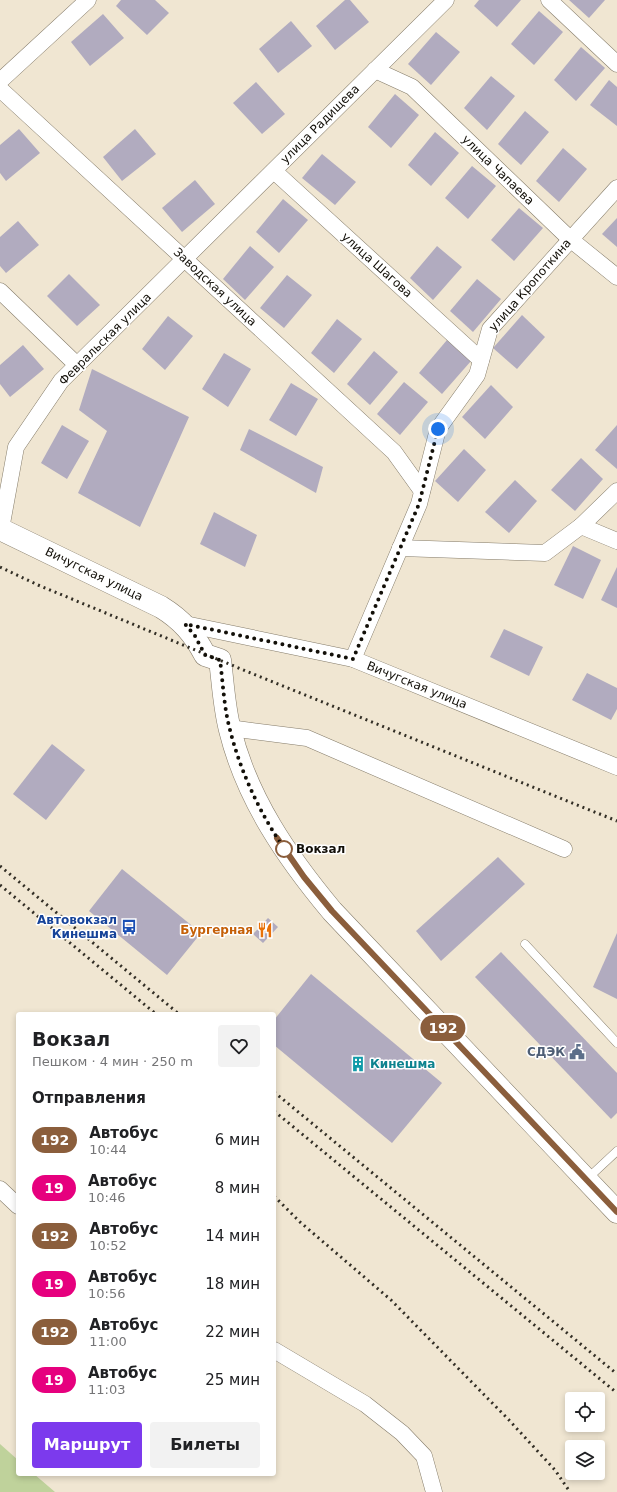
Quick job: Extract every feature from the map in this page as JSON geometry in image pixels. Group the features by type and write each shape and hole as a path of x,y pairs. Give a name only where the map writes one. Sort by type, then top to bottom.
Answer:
{"main road":[{"name":"Вичугская улица","path":"0,529 162,607 185,624 195,636 205,655 220,660 229,728 245,777 262,813 304,877 332,911 617,1212"}],"street":[{"path":"0,81 88,0"},
{"name":"улица Радищева","path":"190,253 446,0"},
{"path":"548,0 617,64"},
{"name":"улица Чапаева","path":"375,70 412,88 570,239 617,277"},
{"name":"Заводская улица","path":"0,89 190,253 394,452 422,491"},
{"name":"улица Шагова","path":"274,171 481,360"},
{"name":"улица Кропоткина","path":"353,659 419,504 438,429 476,375 490,329 617,188"},
{"name":"Февральская улица","path":"0,529 16,447 61,381 190,253"},
{"path":"0,291 78,365"},
{"path":"400,548 545,553 581,526 617,490"},
{"path":"581,526 617,541"},
{"name":"Вичугская улица","path":"185,624 353,659 617,766"},
{"path":"229,728 307,738 564,849"},
{"path":"0,1189 16,1204"},
{"path":"276,1351 365,1404 402,1434 424,1456 434,1492"}],"lane":[{"path":"525,944 617,1043"},
{"path":"586,1180 617,1151"}],"green space":[{"path":"0,1444 16,1458 16,1476 36,1476 55,1492 0,1492"}],"building":[{"path":"121,0 155,0 169,13 147,35 116,6"},
{"path":"345,0 350,0 369,22 335,50 316,26"},
{"path":"479,0 521,0 497,27 474,6"},
{"path":"569,0 605,0 589,18"},
{"path":"539,11 563,32 534,65 511,44"},
{"path":"103,14 124,38 90,66 71,42"},
{"path":"291,21 312,46 278,73 259,49"},
{"path":"436,32 460,52 431,85 408,64"},
{"path":"581,47 605,68 576,101 554,80"},
{"path":"491,76 515,96 487,130 464,108"},
{"path":"609,80 617,87 617,126 590,105"},
{"path":"256,82 285,114 262,134 233,103"},
{"path":"395,94 419,115 391,148 368,127"},
{"path":"525,111 549,132 521,165 498,144"},
{"path":"19,129 40,153 6,181 0,173 0,145"},
{"path":"135,129 156,154 122,181 103,157"},
{"path":"435,132 459,153 431,186 408,165"},
{"path":"563,148 587,169 559,202 536,181"},
{"path":"322,154 356,182 335,205 302,178"},
{"path":"472,166 496,186 468,219 445,198"},
{"path":"195,180 215,204 182,232 162,208"},
{"path":"283,199 308,220 279,253 256,232"},
{"path":"519,208 543,228 514,261 491,240"},
{"path":"617,218 617,247 602,234"},
{"path":"18,221 39,245 6,273 0,266 0,237"},
{"path":"250,246 274,267 245,300 223,279"},
{"path":"437,246 462,267 433,300 410,278"},
{"path":"69,274 100,305 77,326 47,296"},
{"path":"287,275 312,295 284,328 260,308"},
{"path":"477,279 501,299 473,332 450,311"},
{"path":"522,315 545,337 517,369 493,348"},
{"path":"168,316 193,336 165,370 142,349"},
{"path":"337,319 362,339 334,373 311,353"},
{"path":"447,340 471,361 442,394 419,373"},
{"path":"23,345 44,369 10,397 0,384 0,365"},
{"path":"374,351 398,372 370,405 347,384"},
{"path":"224,353 251,369 228,407 202,389"},
{"path":"92,369 189,417 140,527 78,493 107,431 79,410"},
{"path":"404,382 428,402 400,435 377,414"},
{"path":"291,383 318,399 296,436 269,420"},
{"path":"491,385 513,407 485,439 462,417"},
{"path":"62,425 89,441 67,479 41,463"},
{"path":"617,425 617,469 595,450"},
{"path":"249,429 323,467 316,493 240,450"},
{"path":"464,449 486,470 458,502 435,481"},
{"path":"581,458 603,479 575,511 551,490"},
{"path":"515,480 537,501 509,533 485,512"},
{"path":"214,512 257,535 245,567 200,544"},
{"path":"573,546 601,560 583,599 554,585"},
{"path":"617,567 617,608 601,600"},
{"path":"504,629 543,647 529,676 490,657"},
{"path":"587,673 617,688 617,709 611,720 572,700"},
{"path":"52,744 85,770 46,820 13,794"},
{"path":"498,857 525,884 441,961 416,931"},
{"path":"122,869 201,933 167,975 89,911"},
{"name":"Бургерная","path":"268,918 278,927 263,943 253,934"},
{"path":"617,933 617,999 593,987"},
{"path":"501,952 617,1073 617,1113 611,1119 475,977"},
{"name":"Кинешма","path":"311,974 442,1083 392,1143 276,1047 276,1018"}],"railway":[{"path":"0,567 38,585 246,671 617,821"},
{"path":"0,866 177,1012"},
{"path":"0,885 154,1012"},
{"path":"276,1094 617,1374"},
{"path":"276,1113 617,1393"},
{"path":"276,1198 300,1222 391,1300 508,1419 555,1470 570,1492"}],"bus line":[{"name":"192","path":"277,838 304,877 332,911 617,1212"}],"place":[{"name":"Вокзал","path":"284,849"},
{"name":"Автовокзал Кинешма","path":"129,927"},
{"name":"Бургерная","path":"265,930"},
{"name":"СДЭК","path":"577,1052"},
{"name":"Кинешма","path":"358,1064"}],"route":[{"path":"284,849 286,851 262,813 241,766 229,728 220,660 205,655 195,636 185,624 353,659 419,504 438,429"}]}
